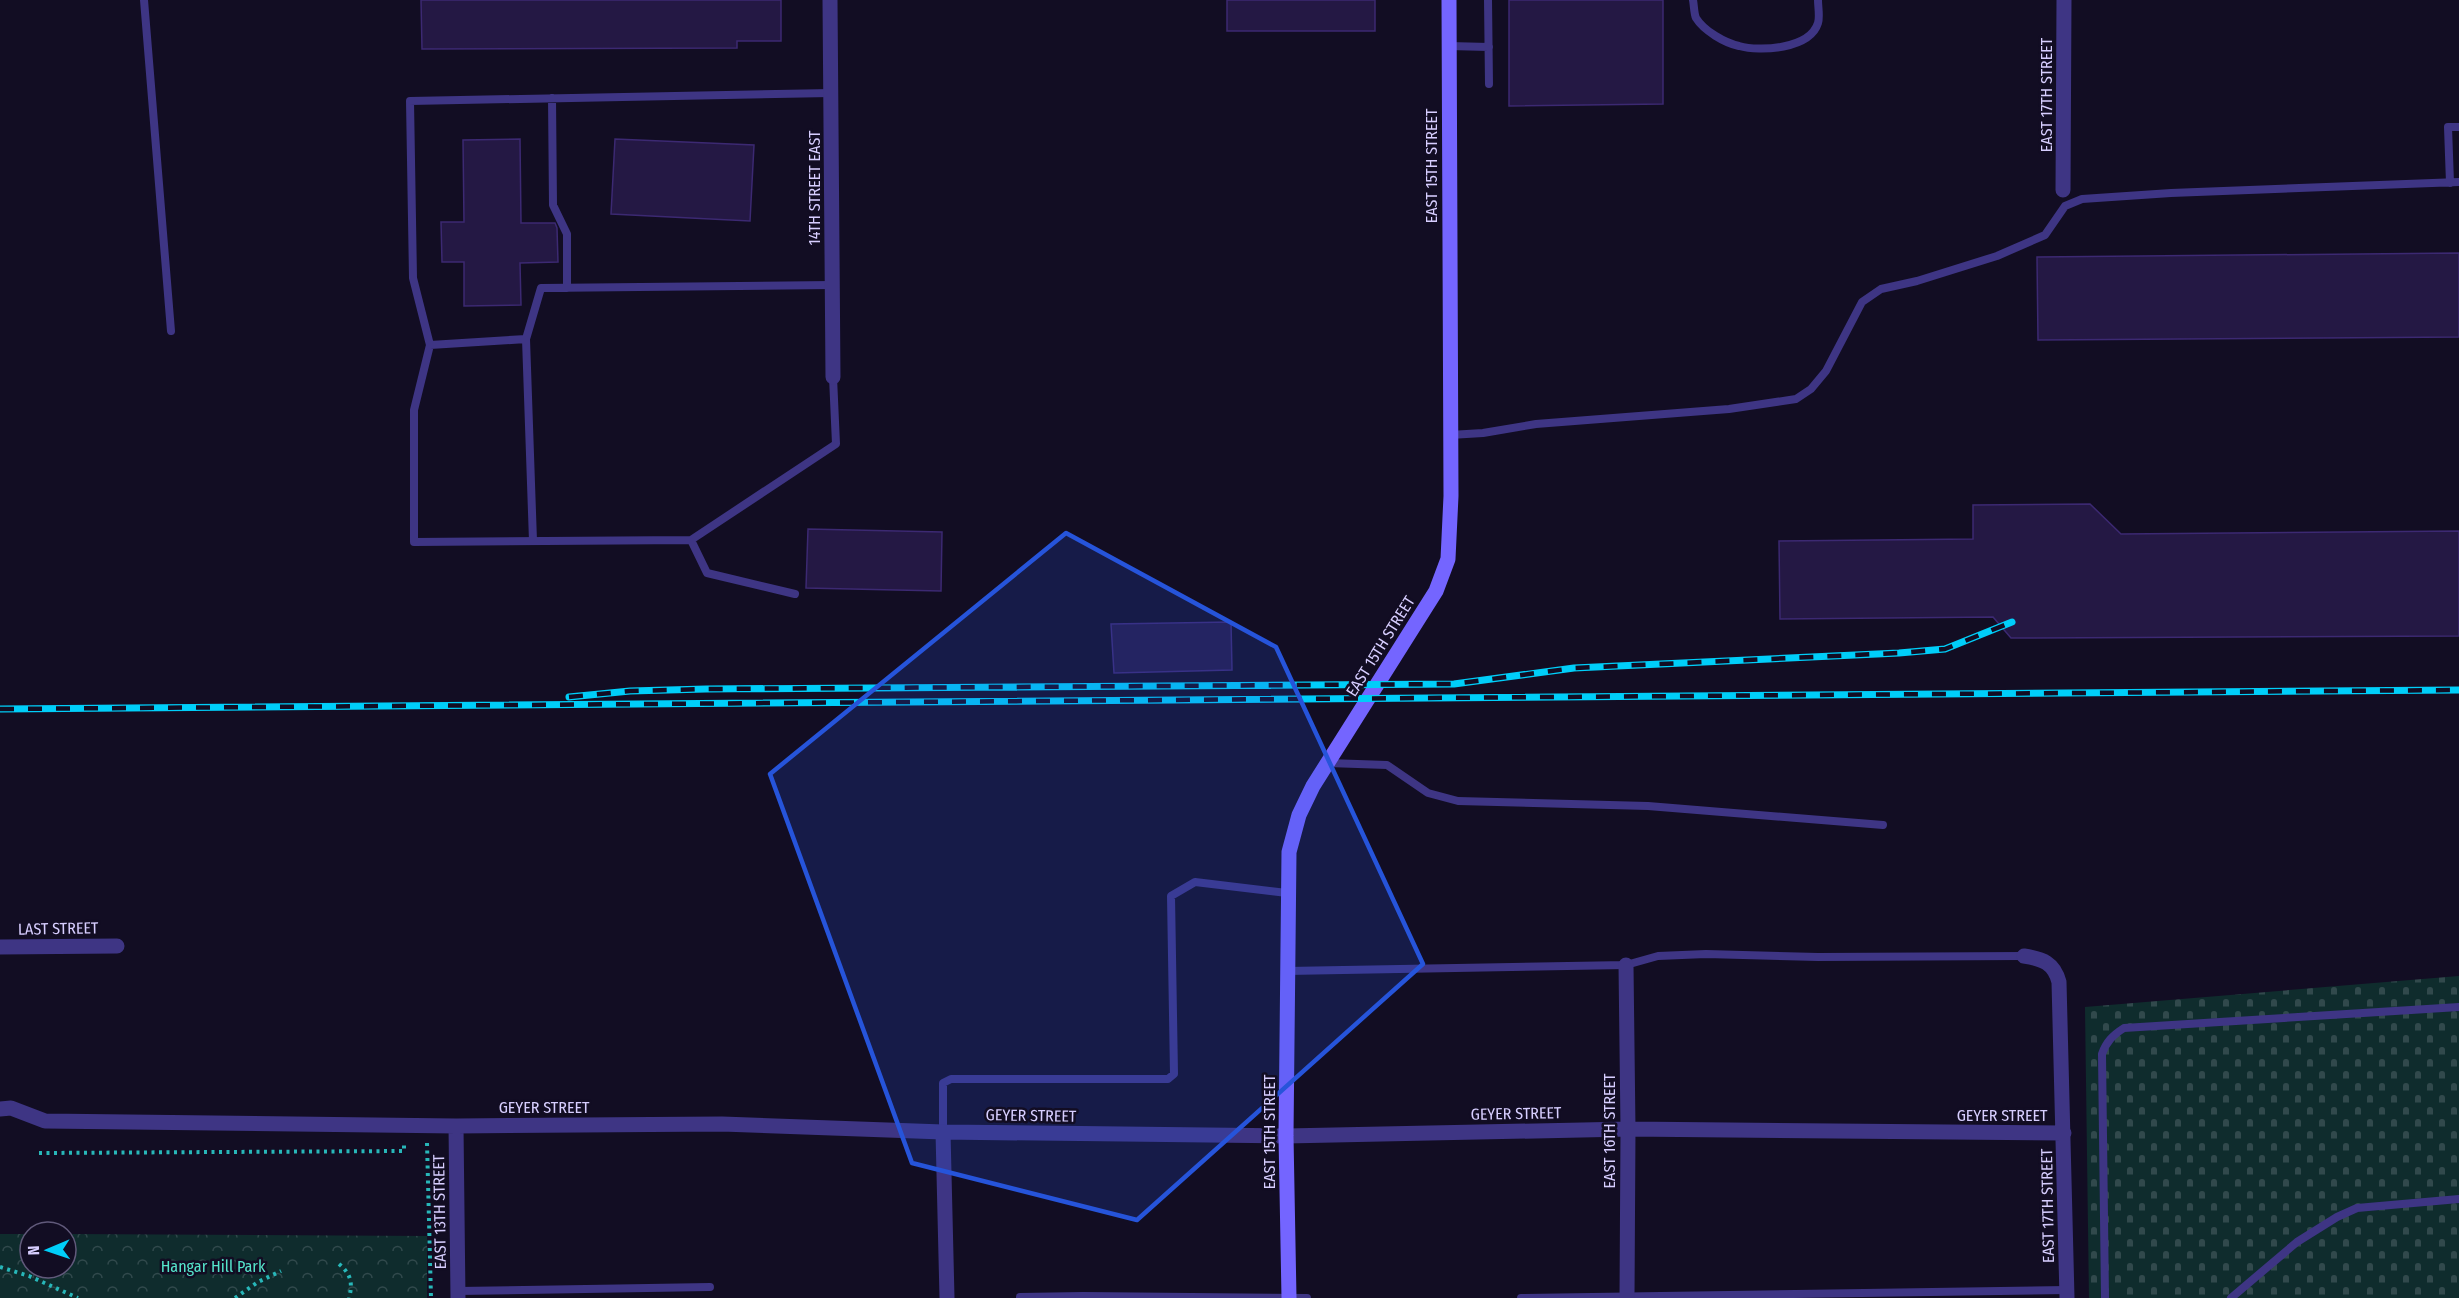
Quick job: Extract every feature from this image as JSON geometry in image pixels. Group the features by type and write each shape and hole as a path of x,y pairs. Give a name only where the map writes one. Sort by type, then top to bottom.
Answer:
{"street":[{"name":"14TH STREET EAST","path":"830,0 833,377"},
{"name":"EAST 15TH STREET","path":"1289,1298 1286,1137 1289,852 1296,824 1313,786 1436,591 1448,559 1450,538 1449,0"},
{"name":"EAST 17TH STREET","path":"2063,190 2064,0"},
{"name":"LAST STREET","path":"0,947 117,945"},
{"name":"EAST 17TH STREET","path":"2024,956 2040,959 2049,964 2056,972 2059,982 2067,1294"},
{"name":"EAST 16TH STREET","path":"1626,964 1627,1297"},
{"name":"GEYER STREET","path":"0,1109 11,1108 45,1121 456,1126 722,1124 943,1132 1286,1137 1628,1129 2064,1133"},
{"name":"EAST 13TH STREET","path":"456,1126 458,1295"},
{"path":"943,1132 947,1298"}],"lane":[{"path":"144,0 171,331"},
{"path":"1488,0 1489,84"},
{"path":"1693,0 1695,18 1714,35 1738,46 1768,49 1794,45 1808,36 1818,24 1818,0"},
{"path":"1449,46 1489,46"},
{"path":"831,93 410,101 412,278 430,345 414,410 414,542 691,540 836,444 833,377"},
{"path":"552,98 553,205 567,234 567,288"},
{"path":"1450,435 1483,433 1536,424 1729,409 1796,399 1811,389 1826,371 1862,302 1881,289 1917,281 1996,256 2045,235 2065,206 2082,199 2171,193 2455,182 2448,127 2459,127"},
{"path":"2063,190 2065,206"},
{"path":"533,541 526,339 541,288 832,285"},
{"path":"430,345 526,339"},
{"path":"691,540 707,573 795,594"},
{"path":"1327,763 1387,765 1428,793 1458,801 1648,806 1883,825"},
{"path":"943,1132 943,1083 951,1079 1168,1079 1174,1074 1171,896 1195,882 1287,893"},
{"path":"1287,971 1626,964 1658,956 1706,954 1818,957 2024,956"},
{"path":"2105,1298 2102,1054 2104,1046 2114,1035 2124,1028 2459,1007"},
{"path":"2231,1298 2297,1242 2337,1216 2357,1208 2459,1200"},
{"path":"458,1295 710,1287"},
{"path":"1521,1298 2067,1294"},
{"path":"1020,1298 1083,1296 1307,1298"}],"path":[{"path":"39,1153 404,1151 404,1141 428,1143 431,1298"},
{"path":"339,1264 348,1271 349,1298"},
{"path":"0,1267 29,1276 78,1298"},
{"path":"235,1298 258,1282 281,1271"}],"highlighted area":[{"path":"1066,533 1276,647 1423,964 1137,1220 912,1163 770,774"}],"green space":[{"path":"2459,976 2459,1298 2089,1298 2085,1007"},
{"name":"Hangar Hill Park","path":"0,1234 18,1234 18,1280 78,1280 78,1234 427,1236 427,1298 0,1298"}],"building":[{"path":"421,0 781,0 781,41 737,41 737,48 422,49"},
{"path":"1227,0 1375,0 1375,31 1227,31"},
{"path":"1509,0 1663,0 1663,104 1509,106"},
{"path":"520,139 521,223 555,223 558,262 520,263 521,305 464,306 464,262 442,262 441,222 464,222 463,140"},
{"path":"615,139 754,145 750,221 611,214"},
{"path":"2459,253 2459,337 2038,340 2037,257"},
{"path":"2090,504 2121,534 2459,531 2459,636 2011,638 1993,617 1780,619 1779,541 1973,539 1973,505"},
{"path":"808,529 942,532 941,591 806,588"},
{"path":"1231,622 1232,670 1114,673 1111,624"}],"railway":[{"path":"569,697 630,691 706,689 1454,684 1574,668 1945,649 2012,622"},
{"path":"0,709 2459,690"}]}
